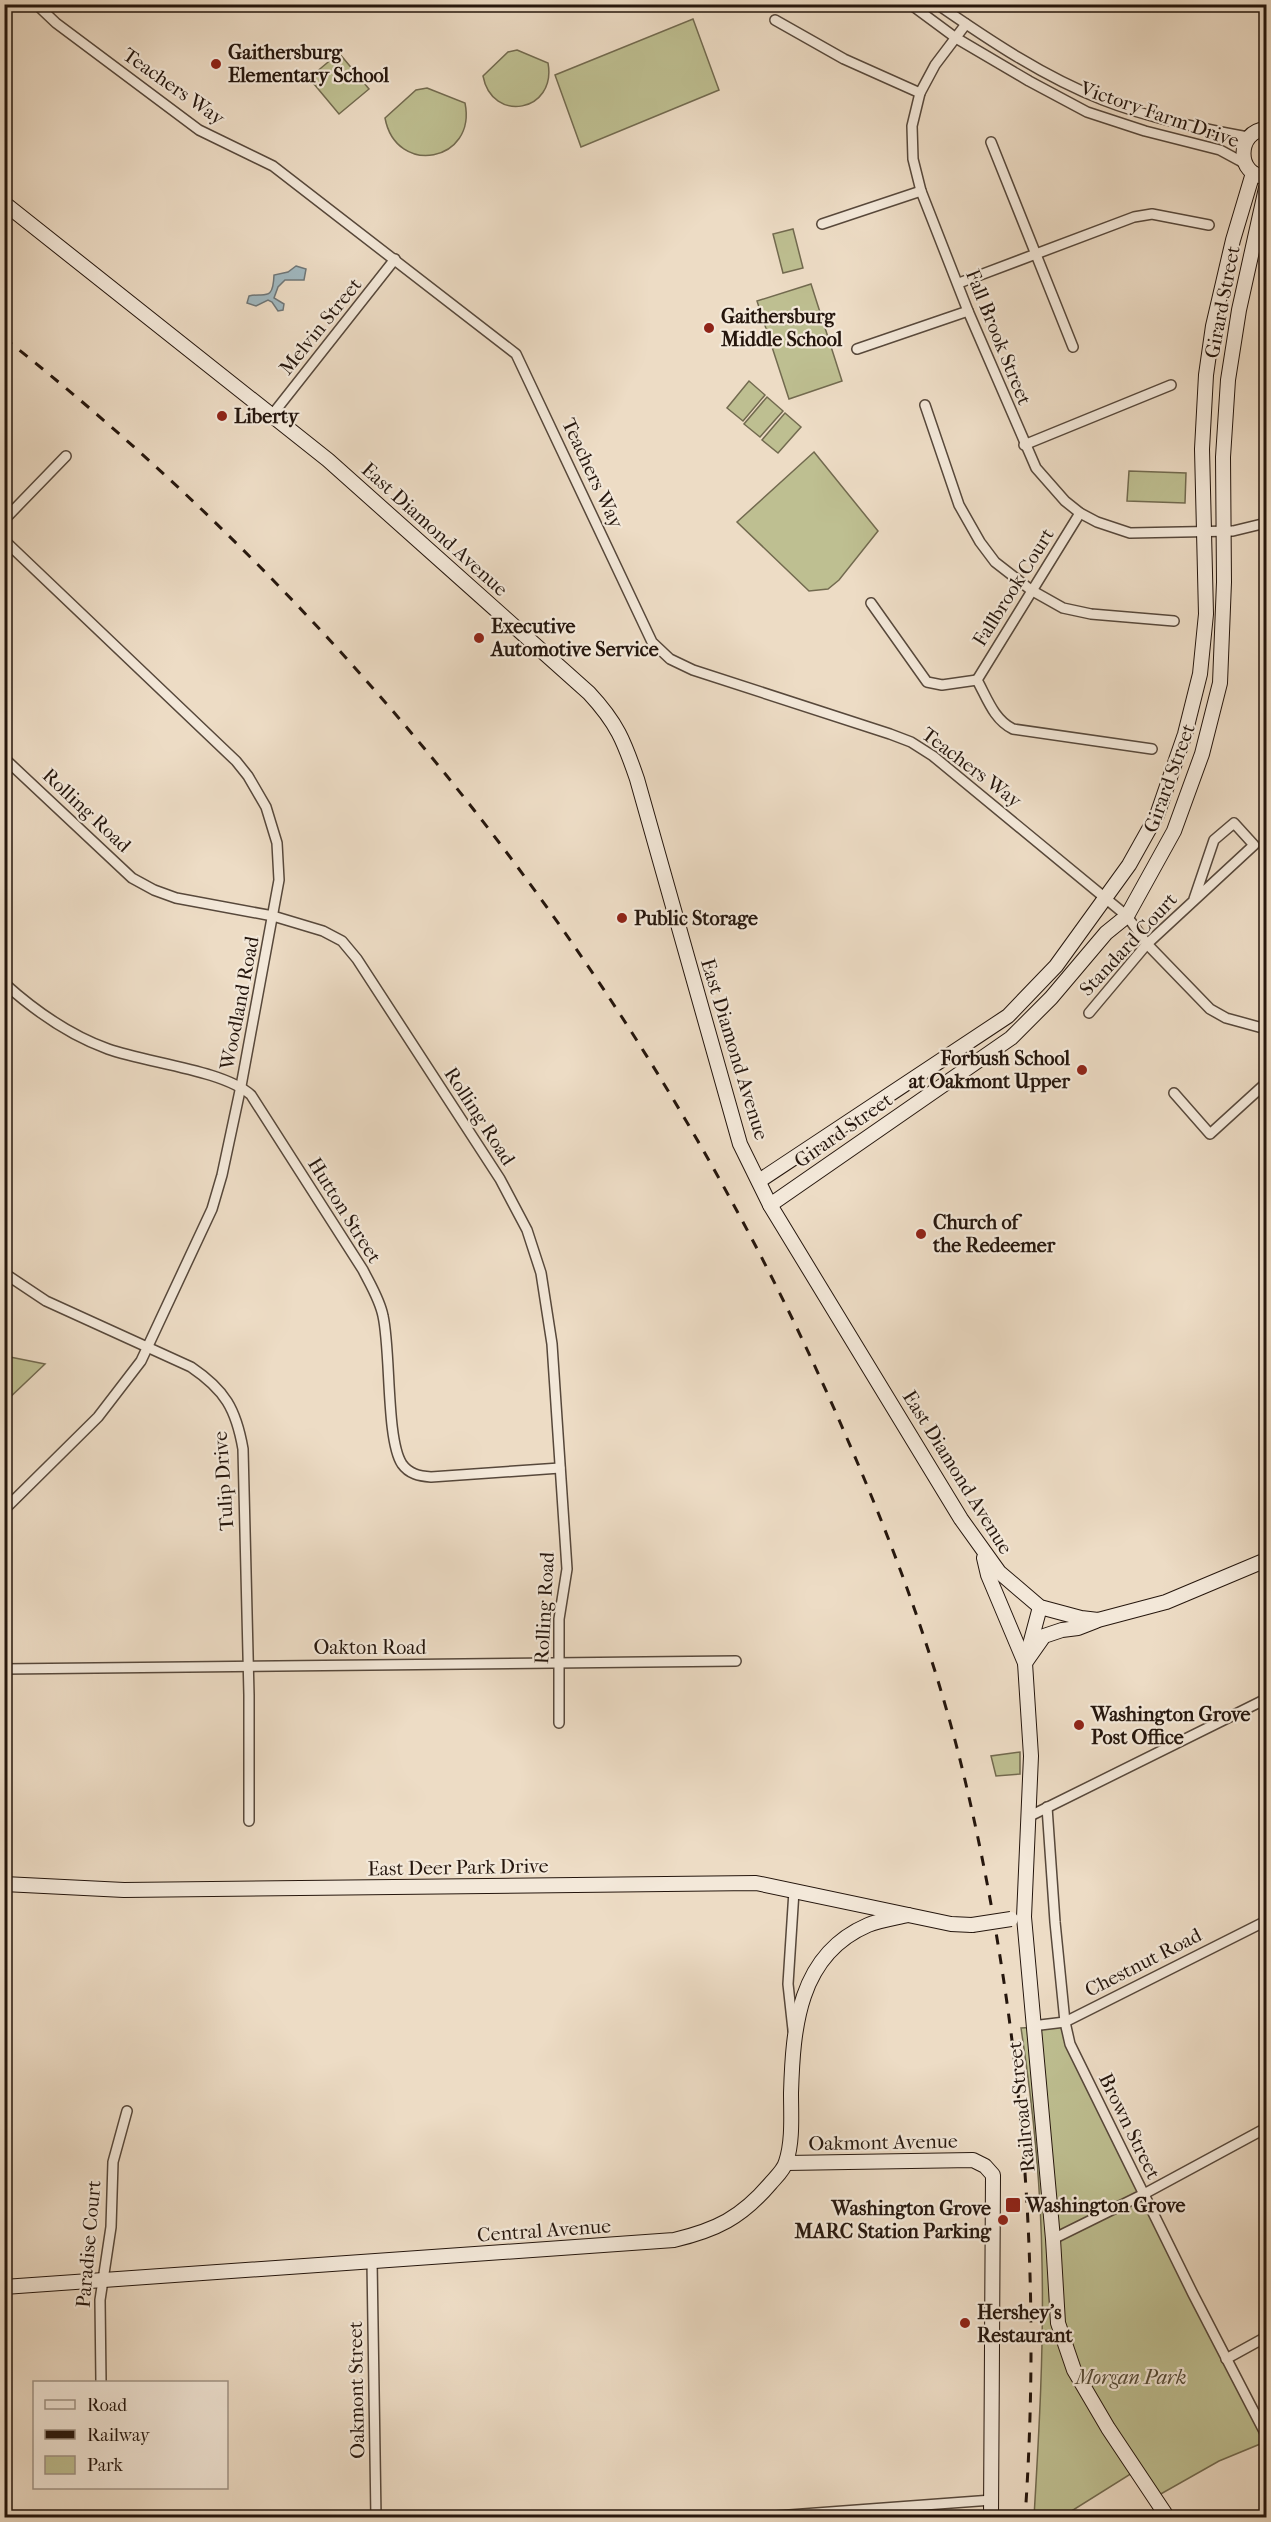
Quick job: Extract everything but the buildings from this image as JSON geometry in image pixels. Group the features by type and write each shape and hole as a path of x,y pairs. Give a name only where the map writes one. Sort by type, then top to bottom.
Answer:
{"street":[{"name":"Teachers Way","path":"36,4 56,23 199,130 273,166 516,354 652,642 670,659 693,670 911,742 933,756 1106,897 1127,916 1147,944 1210,1009 1226,1017 1266,1029"},
{"name":"Victory Farm Drive","path":"910,4 956,38 1087,112 1145,131 1220,150 1255,171"},
{"name":"Victory Farm Drive","path":"937,4 1045,72 1102,100 1151,116 1248,137"},
{"path":"775,20 844,59 920,93"},
{"name":"Fall Brook Street","path":"966,24 935,65 920,93 912,126 913,159 921,191 959,283 968,311 1024,445 1036,468 1051,487 1080,513 1097,522 1130,533 1224,531 1266,524"},
{"path":"1248,137 1265,127"},
{"name":"Girard Street","path":"759,1181 1008,1016 1056,966 1129,865 1157,815 1185,734 1200,674 1205,624 1202,449 1206,375 1233,240 1255,171 1243,149 1248,137"},
{"path":"991,142 1073,347"},
{"name":"Girard Street","path":"770,1205 1011,1038 1052,998 1106,933 1127,916 1174,831 1204,744 1220,683 1223,629 1223,457 1228,380 1239,310 1266,188"},
{"path":"822,225 921,191"},
{"name":"East Diamond Avenue","path":"4,203 272,414 353,482 590,693 610,715 623,738 637,779 740,1143 770,1205 981,1550 999,1572 1036,1604"},
{"path":"959,283 1134,217 1152,214 1209,225"},
{"name":"Melvin Street","path":"272,414 395,259"},
{"path":"857,349 968,311"},
{"path":"1024,445 1172,385"},
{"path":"925,405 959,505 980,542 995,562 1031,590 1063,608 1091,614 1174,621"},
{"path":"4,519 66,456"},
{"name":"Fallbrook Court","path":"977,680 1080,513"},
{"name":"Woodland Road","path":"4,540 236,761 248,776 266,807 277,843 279,880 241,1086 222,1175 212,1209 148,1348 127,1382 98,1417 4,1510"},
{"path":"871,603 927,682 942,686 977,680 1003,725 1012,729 1152,749"},
{"name":"Rolling Road","path":"4,758 132,878 154,890 176,898 273,916 323,931 342,942 357,959 500,1179 527,1230 541,1273 552,1344 567,1569 559,1619 559,1723"},
{"name":"Standard Court","path":"1089,1013 1147,944 1254,845 1234,823 1214,840 1194,899"},
{"path":"4,982 48,1019 106,1048 241,1086"},
{"path":"1174,1093 1210,1134 1266,1083"},
{"name":"Hutton Street","path":"241,1086 251,1095 270,1124 363,1270 375,1294 383,1314 387,1335 395,1444 401,1462 408,1471 418,1476 431,1476 560,1468"},
{"name":"Tulip Drive","path":"4,1274 46,1301 191,1367 210,1380 227,1398 239,1424 243,1449 249,1821"},
{"path":"981,1550 988,1575 1023,1658 1044,1636 1166,1602 1266,1560"},
{"path":"1036,1604 1081,1618 1098,1620"},
{"name":"Railroad Street","path":"1036,1604 1023,1658 1031,1756 1030,1816 1018,1918 1032,2026 1053,2239 1058,2323 1074,2370 1108,2427 1168,2517"},
{"name":"Oakton Road","path":"4,1669 736,1661"},
{"path":"1030,1816 1266,1699"},
{"name":"Brown Street","path":"1047,1807 1065,2022 1070,2044 1143,2194 1266,2435"},
{"name":"East Deer Park Drive","path":"4,1884 124,1890 756,1882 951,1924 972,1925 1018,1918"},
{"path":"786,2163 791,2125 794,2033 789,2013 788,1984 794,1891"},
{"name":"East Deer Park Drive","path":"794,2033 801,2001 808,1985 828,1954 868,1925 908,1915"},
{"name":"Chestnut Road","path":"1032,2026 1065,2022 1266,1920"},
{"name":"Paradise Court","path":"101,2381 100,2300 111,2227 112,2162 128,2111"},
{"path":"1053,2239 1266,2128"},
{"name":"Oakmont Avenue","path":"786,2163 974,2160 986,2166 993,2175 991,2517"},
{"name":"Central Avenue","path":"4,2287 674,2240 706,2232 736,2216 754,2203 786,2163"},
{"name":"Oakmont Street","path":"372,2261 376,2517"},
{"path":"1226,2359 1266,2337"},
{"path":"747,2517 992,2500"}],"green space":[{"path":"693,19 719,90 581,147 555,75"},
{"path":"517,50 548,63 548,80 543,92 534,101 522,106 510,106 498,101 489,91 483,76 508,52"},
{"path":"339,53 369,89 339,114 309,78"},
{"path":"427,88 465,103 465,123 459,139 448,149 434,155 418,155 404,149 392,137 385,118 416,90"},
{"path":"793,229 803,268 783,273 773,234"},
{"path":"811,284 842,381 789,399 757,301"},
{"path":"749,381 765,395 743,421 727,408"},
{"path":"767,397 783,411 760,437 744,424"},
{"path":"785,413 801,427 778,453 762,440"},
{"path":"814,452 878,531 839,580 828,589 809,591 737,522"},
{"path":"1129,471 1186,473 1185,503 1127,501"},
{"path":"4,1356 45,1364 5,1402"},
{"path":"1020,1752 1020,1774 996,1776 991,1756"},
{"name":"Morgan Park","path":"1060,2026 1139,2192 1265,2442 1219,2461 1159,2495 1140,2468 1062,2517 1034,2517 1042,2359 1041,2234 1036,2146 1021,2028"}],"water":[{"path":"296,266 306,269 304,280 285,280 278,287 274,298 284,304 283,310 278,311 268,300 256,306 247,303 249,296 270,293 274,275 288,272"}],"railway":[{"path":"4,338 137,450 264,571 383,699 493,835 595,977 689,1125 772,1278 846,1436 899,1567 944,1702 968,1793 987,1882 1002,1972 1015,2063 1024,2153 1029,2244 1030,2427 1025,2518"}],"place":[{"name":"Gaithersburg Elementary School","path":"216,64"},
{"name":"Gaithersburg Middle School","path":"709,328"},
{"name":"Liberty","path":"222,416"},
{"name":"Executive Automotive Service","path":"479,638"},
{"name":"Public Storage","path":"622,918"},
{"name":"Forbush School at Oakmont Upper","path":"1082,1070"},
{"name":"Church of the Redeemer","path":"921,1234"},
{"name":"Washington Grove Post Office","path":"1079,1725"},
{"name":"Washington Grove","path":"1013,2205"},
{"name":"Washington Grove MARC Station Parking","path":"1003,2220"},
{"name":"Hershey's Restaurant","path":"965,2323"}]}
